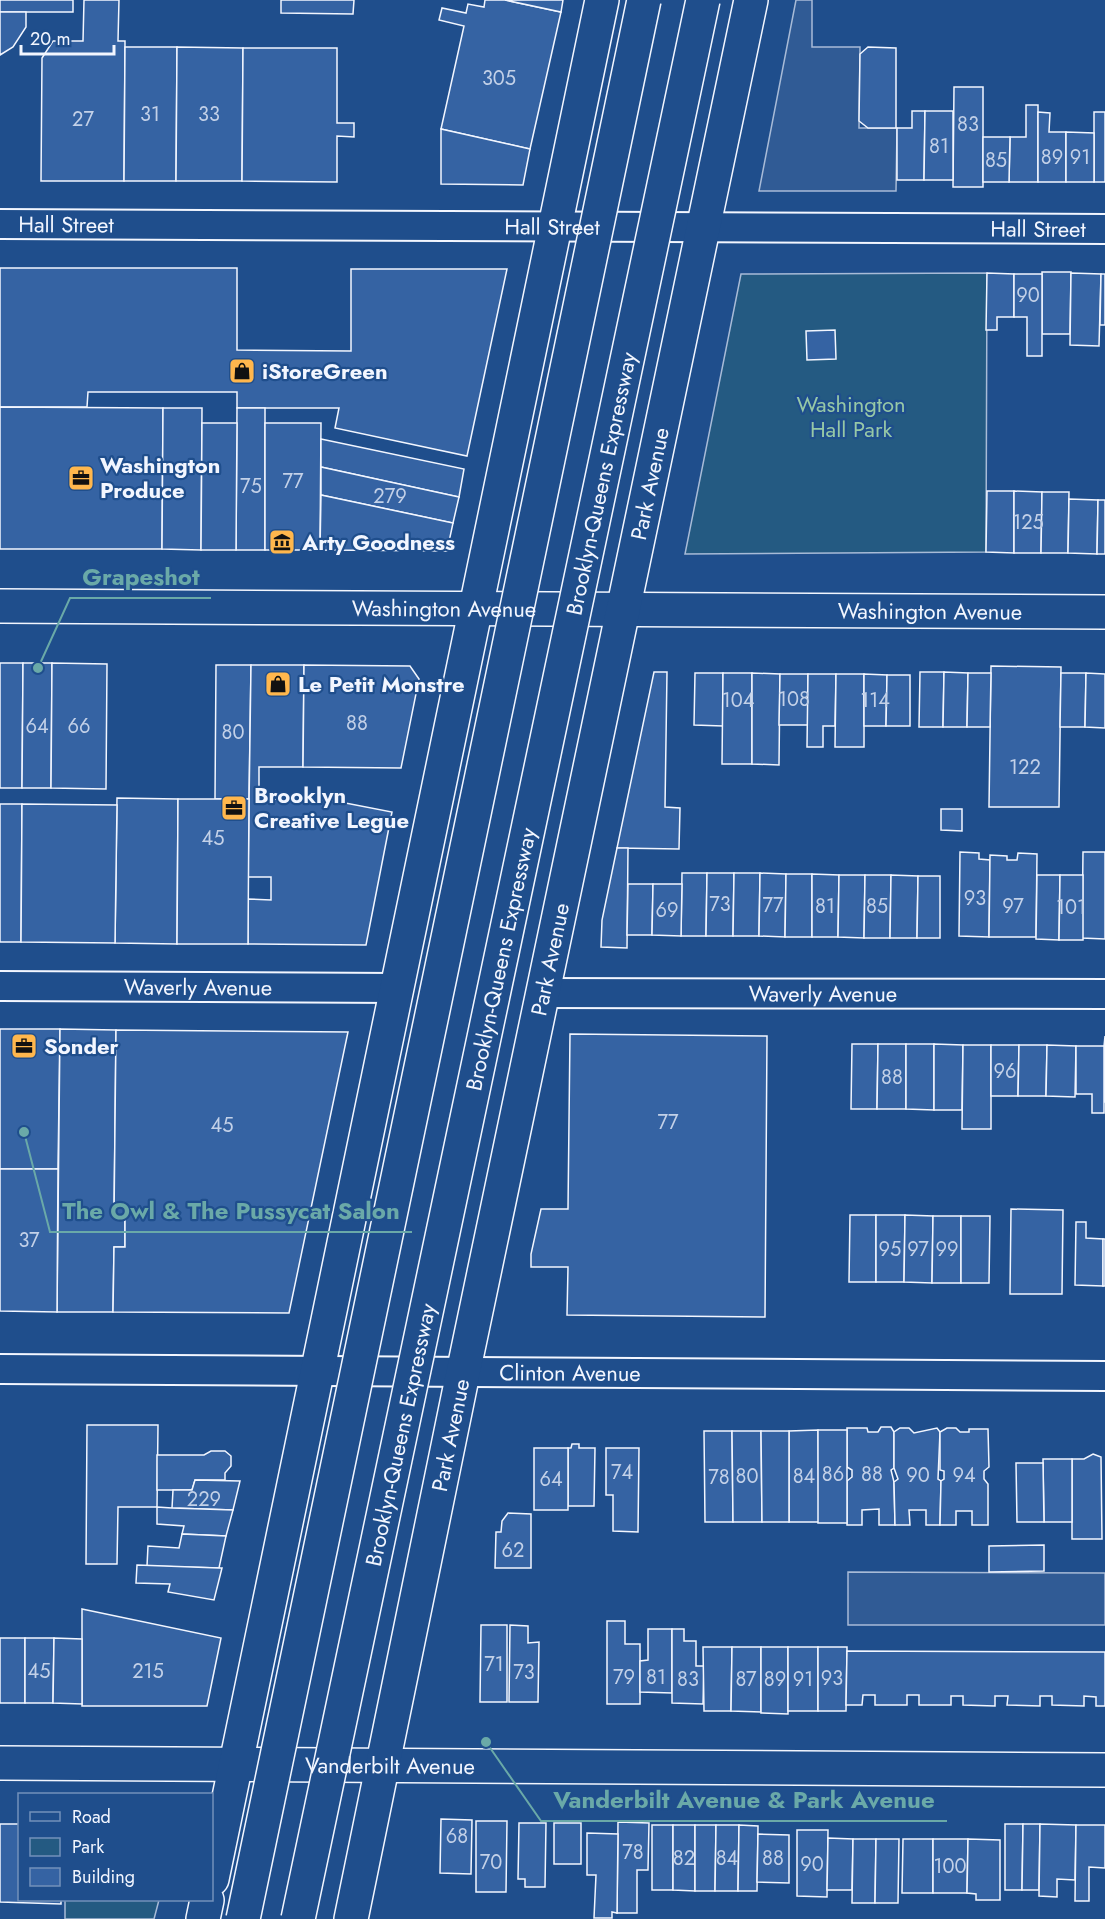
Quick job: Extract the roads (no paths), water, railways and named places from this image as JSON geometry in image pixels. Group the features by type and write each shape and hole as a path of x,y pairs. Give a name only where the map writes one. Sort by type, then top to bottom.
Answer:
{"main road":[{"path":"213,1874 602,0"},
{"path":"243,1919 644,0"},
{"name":"Brooklyn-Queens Expressway","path":"298,1919 703,0"},
{"name":"Park Avenue","path":"351,1919 384,1766 462,1373 751,0"},
{"name":"Washington Avenue","path":"0,606 1105,612"},
{"name":"Vanderbilt Avenue","path":"0,1763 1105,1770"},
{"path":"203,1919 207,1901"}],"street":[{"name":"Hall Street","path":"0,224 1105,229"},
{"name":"Waverly Avenue","path":"0,986 397,988"},
{"name":"Waverly Avenue","path":"543,993 1105,994"},
{"name":"Clinton Avenue","path":"0,1369 1105,1376"}],"place":[{"name":"iStoreGreen","path":"242,371"},
{"name":"Washington Produce","path":"81,478"},
{"name":"Arty Goodness","path":"282,542"},
{"name":"Grapeshot","path":"38,668"},
{"name":"Le Petit Monstre","path":"278,684"},
{"name":"Brooklyn Creative Legue","path":"234,808"},
{"name":"Sonder","path":"24,1046"},
{"name":"The Owl & The Pussycat Salon","path":"24,1132"},
{"name":"Vanderbilt Avenue & Park Avenue","path":"486,1742"}],"park label":[{"name":"Washington Hall Park","path":"851,416"}]}
